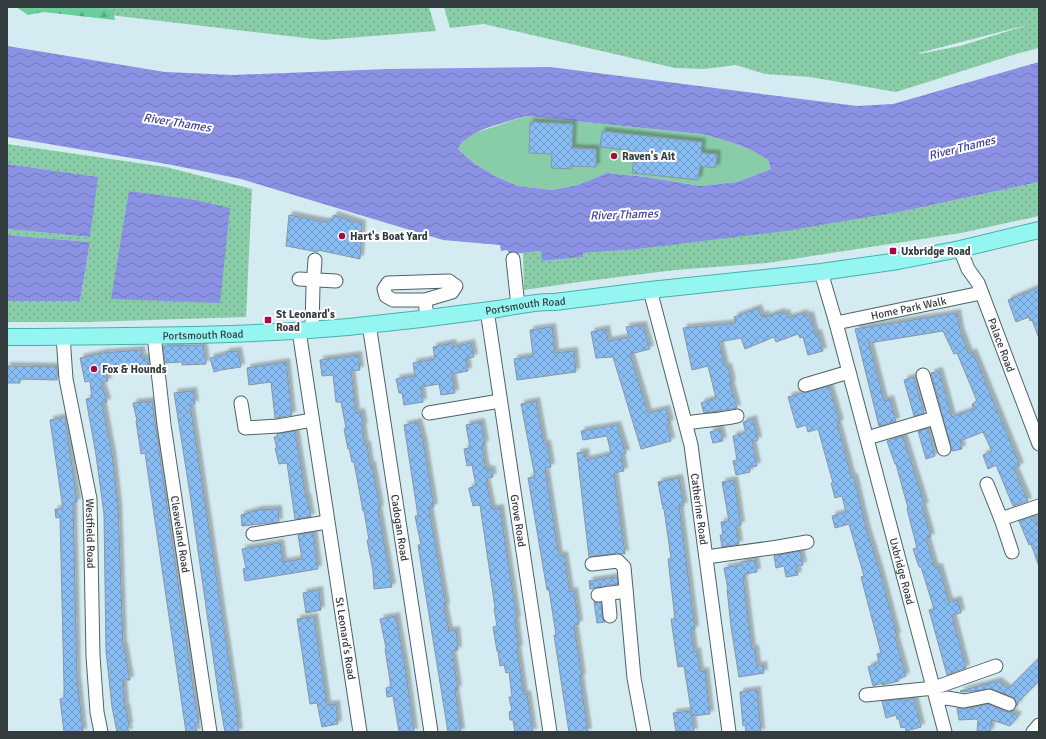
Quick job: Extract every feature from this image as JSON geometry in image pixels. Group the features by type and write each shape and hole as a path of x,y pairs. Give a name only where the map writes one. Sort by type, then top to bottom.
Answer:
{"main road":[{"name":"Portsmouth Road","path":"7,337 224,334 306,330 427,318 650,290 821,272 898,261 960,249 1039,230"}],"street":[{"name":"Palace Road","path":"960,249 968,269 978,283 1039,444"},
{"path":"513,259 518,306"},
{"name":"St Leonard's Road","path":"315,260 306,330 312,420 360,732"},
{"name":"Uxbridge Road","path":"821,272 946,732"},
{"path":"300,280 336,281"},
{"name":"Catherine Road","path":"650,290 691,445 729,732"},
{"name":"Home Park Walk","path":"836,323 981,293"},
{"path":"425,300 427,318"},
{"name":"Grove Road","path":"487,310 550,732"},
{"name":"Cadogan Road","path":"369,324 431,732"},
{"name":"Cleaveland Road","path":"154,335 164,425 210,732"},
{"name":"Westfield Road","path":"63,336 66,379 90,499 93,656 97,712 101,732"},
{"path":"805,385 849,372"},
{"path":"923,375 944,449"},
{"path":"429,412 500,401"},
{"path":"241,403 245,428 278,426 312,420"},
{"path":"686,423 737,416"},
{"path":"867,438 935,418"},
{"path":"987,484 1012,552"},
{"path":"1001,519 1039,506"},
{"path":"253,534 328,522"},
{"path":"706,557 807,542"},
{"path":"592,564 618,561 624,567 634,678 644,732"},
{"path":"610,616 603,594 626,591"},
{"path":"935,694 996,666"},
{"path":"866,696 935,694 964,701 989,696 1009,704"},
{"path":"1033,732 1039,725"}],"green space":[{"path":"16,7 92,7 113,11 115,20 44,12 28,15"},
{"path":"42,7 429,7 436,31 323,40"},
{"path":"444,7 1039,7 1039,48 896,92 810,77 765,74 736,65 704,69 675,68 484,24 450,28","holes":["1031,24 960,46 919,54"]},
{"name":"Raven's Ait","path":"526,116 701,134 744,147 760,155 768,160 771,169 737,182 700,186 646,177 607,173 578,185 552,190 518,186 497,177 475,164 458,149 464,139 478,132"},
{"path":"7,144 166,167 252,189 246,317 89,322 7,322 7,301 80,301 90,242 7,235 7,229 90,237 97,177 7,164"},
{"path":"1039,182 1039,216 961,233 767,263 675,270 524,290 523,253 541,251 543,261 583,257 583,253 629,250 904,211"}],"water":[{"name":"River Thames","path":"7,46 165,72 233,75 388,69 550,67 857,106 893,104 1039,62 1039,182 904,211 785,231 629,250 583,253 583,257 542,261 541,251 513,254 509,253 507,250 501,251 500,245 443,240 241,179 167,164 7,137","holes":["526,116 701,134 744,147 768,160 771,169 737,182 700,186 646,177 607,173 578,185 552,190 518,186 497,177 475,164 458,149 462,142 479,131"]},
{"path":"7,164 98,177 90,237 7,229"},
{"path":"129,191 195,200 230,208 220,303 111,299"},
{"path":"7,235 90,242 80,301 7,301"}],"building":[{"path":"530,122 573,124 572,148 596,149 596,167 571,166 571,169 551,168 552,154 529,153"},
{"path":"602,131 702,142 701,153 717,154 716,168 700,166 698,180 632,173 635,151 600,147"},
{"path":"289,215 325,222 333,219 334,215 362,224 360,259 318,250 318,252 286,246"},
{"path":"1039,287 1038,336 1032,320 1030,321 1029,317 1016,322 1008,300"},
{"path":"758,308 761,316 765,314 766,317 781,312 782,314 786,313 788,318 804,313 804,316 810,315 815,334 818,333 823,351 808,355 803,337 800,338 798,334 776,342 774,337 745,349 741,338 719,342 725,367 728,367 732,383 730,383 737,408 704,413 701,403 716,398 708,366 692,370 683,328 736,323 734,317"},
{"path":"957,313 960,330 969,354 973,352 1020,466 1014,468 1028,501 1013,506 996,465 988,469 983,455 992,451 983,432 960,441 962,449 952,451 931,373 939,371 952,417 974,409 972,404 977,401 957,353 954,354 943,331 869,343 884,401 890,399 896,421 879,426 855,329"},
{"path":"643,325 650,349 630,354 648,413 666,409 670,423 667,424 671,441 641,449 613,357 596,358 591,332 606,329 608,341 629,337 626,327"},
{"path":"552,327 555,353 574,351 576,372 517,380 514,359 533,356 530,330"},
{"path":"452,343 453,347 471,343 474,357 466,359 468,371 452,374 455,393 441,395 439,384 421,387 423,402 404,405 402,393 399,393 396,379 415,376 413,363 435,359 433,347"},
{"path":"203,345 206,364 182,365 182,362 165,363 163,346"},
{"path":"141,350 142,358 147,358 150,368 106,373 108,381 101,383 107,402 102,403 112,454 118,506 123,646 130,680 123,680 125,708 126,707 129,726 127,727 129,732 117,732 112,707 106,651 104,514 96,455 86,399 92,398 90,381 85,382 80,358 103,353"},
{"path":"238,351 241,367 214,372 210,358 226,354 226,352"},
{"path":"358,355 360,370 351,371 356,413 361,412 364,426 362,426 365,445 367,445 370,465 372,465 392,587 374,589 373,571 367,540 369,540 364,511 354,462 352,462 349,448 348,449 341,402 336,402 333,375 322,376 320,360"},
{"path":"286,362 292,415 275,418 271,382 249,385 247,368"},
{"path":"7,366 57,367 57,380 20,379 20,383 7,383"},
{"path":"914,377 924,413 914,416 904,380"},
{"path":"829,386 840,423 837,423 852,478 854,477 867,531 880,572 897,636 895,637 906,676 898,679 899,681 882,685 882,683 873,686 868,667 879,662 877,654 881,653 861,577 864,576 849,524 835,528 832,516 846,512 842,496 835,498 831,483 833,483 818,429 808,432 806,425 797,428 788,397"},
{"path":"193,391 195,404 190,404 239,732 225,732 174,393"},
{"path":"152,401 199,723 195,723 197,732 186,732 145,453 141,454 133,403"},
{"path":"536,401 544,444 547,444 551,467 545,468 559,556 564,555 570,592 574,591 579,624 574,625 588,732 569,732 554,635 556,635 549,590 547,590 528,478 535,477 521,404"},
{"path":"65,417 77,502 73,503 77,679 83,732 64,732 60,699 64,698 64,685 60,517 56,518 55,509 63,509 50,420"},
{"path":"753,419 758,440 752,442 757,466 749,467 750,472 736,475 733,461 737,460 733,436 746,433 743,422"},
{"path":"418,422 423,440 434,507 429,508 446,607 444,607 449,631 456,630 458,650 452,651 458,689 455,690 461,732 448,732 418,545 421,545 415,516 418,516 404,425"},
{"path":"481,422 485,444 482,445 485,466 487,470 491,469 493,477 487,478 488,481 486,481 492,509 500,508 517,620 515,620 519,648 517,648 524,695 527,694 533,732 515,732 513,720 510,720 509,712 512,711 509,697 512,697 509,672 506,673 504,665 500,666 497,651 493,627 497,626 495,608 480,505 473,506 469,490 469,488 476,486 472,465 467,466 464,449 470,448 466,425"},
{"path":"617,425 626,453 621,454 624,471 614,473 625,554 617,553 589,557 577,453 585,452 586,460 611,454 607,436 583,440 581,431"},
{"path":"928,428 935,456 926,459 918,431"},
{"path":"720,429 723,441 713,443 710,432"},
{"path":"295,431 306,497 311,517 295,519 287,463 279,464 274,437 277,437 277,434"},
{"path":"903,436 925,506 922,506 931,537 926,538 935,568 939,567 949,602 958,600 961,613 952,615 966,668 947,675 929,610 934,609 921,567 919,567 913,549 917,548 908,508 896,464 887,441"},
{"path":"679,478 684,506 679,506 695,629 691,630 694,652 697,651 700,672 705,671 710,714 692,716 684,666 678,667 671,619 675,619 668,559 671,558 664,509 658,482"},
{"path":"734,480 741,525 736,526 739,544 722,547 720,535 723,535 721,522 729,521 722,482"},
{"path":"278,509 279,522 242,526 241,515 258,510"},
{"path":"1034,516 1039,528 1038,564 1031,544 1029,545 1019,521"},
{"path":"313,532 318,569 245,581 243,569 246,568 242,549 280,543 283,562 302,559 298,535"},
{"path":"800,551 803,565 796,566 798,575 786,577 784,566 776,568 774,556"},
{"path":"755,560 757,572 744,574 745,578 743,578 752,649 755,649 757,666 763,665 764,673 739,677 724,568 741,565 741,562"},
{"path":"617,577 618,584 590,589 589,581"},
{"path":"319,590 321,610 306,613 303,593"},
{"path":"594,602 601,603 602,617 605,622 597,623"},
{"path":"396,616 414,732 399,732 393,696 387,697 386,688 391,687 386,648 380,619"},
{"path":"314,617 327,705 336,704 338,724 322,727 317,703 310,704 297,619"},
{"path":"1039,658 1039,681 1019,701 1017,706 1015,699 992,689 960,691 998,681 1008,689"},
{"path":"757,690 761,732 746,732 745,725 743,726 740,692"},
{"path":"914,698 921,727 906,731 905,727 901,728 899,719 897,719 896,715 886,718 882,701 905,699 905,701"},
{"path":"988,704 1006,712 1011,712 1014,710 1012,713 1018,716 1010,726 992,720 990,732 977,732 978,719 959,720 957,708 966,709"},
{"path":"691,711 694,732 676,732 673,713"}],"place":[{"name":"Raven's Ait","path":"614,156"},
{"name":"Hart's Boat Yard","path":"342,236"},
{"name":"Uxbridge Road","path":"893,251"},
{"name":"St Leonard's Road","path":"268,320"},
{"name":"Fox & Hounds","path":"94,369"}]}
